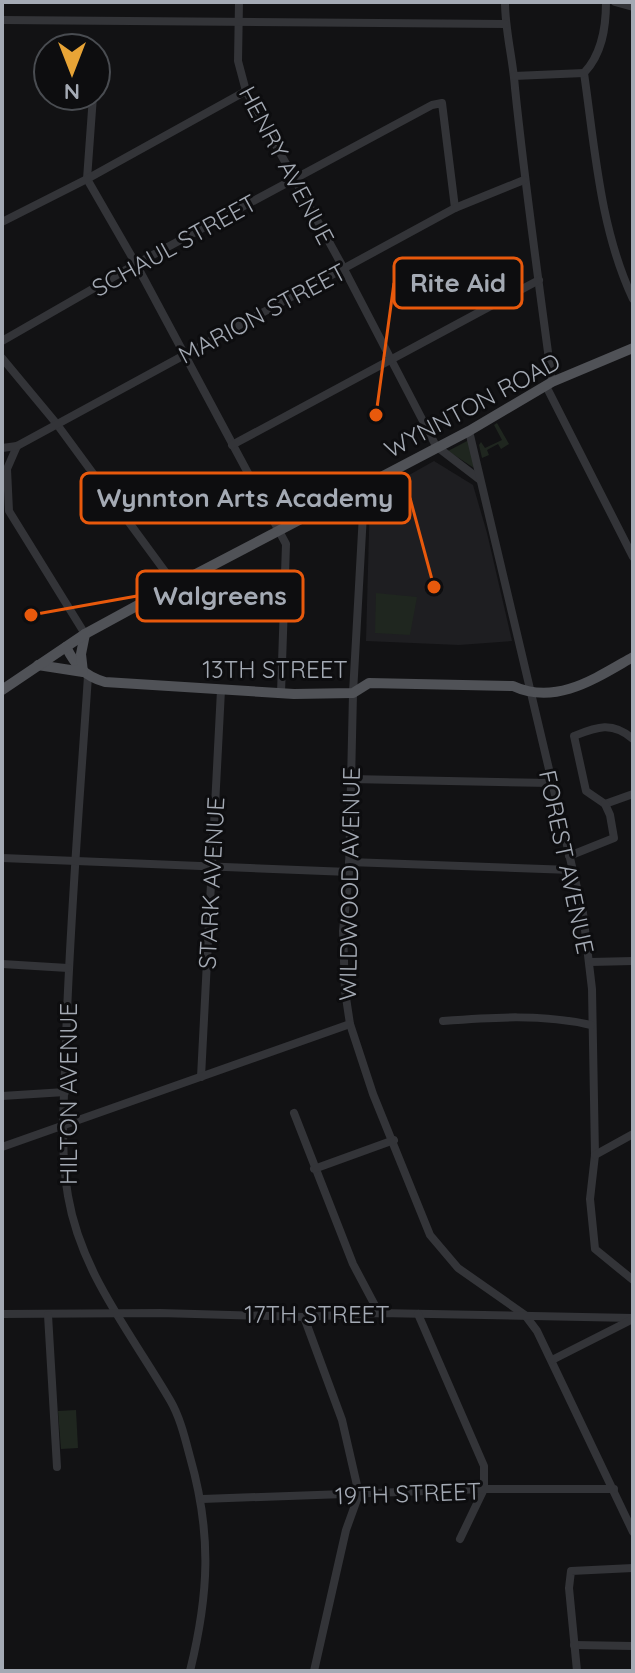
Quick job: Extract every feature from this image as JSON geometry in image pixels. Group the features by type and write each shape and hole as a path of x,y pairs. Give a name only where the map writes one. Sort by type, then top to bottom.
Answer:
{"main road":[{"name":"WYNNTON ROAD","path":"2,690 85,634 175,585 469,431 549,384 633,348"},
{"path":"85,634 81,654 85,674"},
{"path":"66,647 85,674"},
{"name":"13TH STREET","path":"38,665 115,683 221,690 353,693 369,683 513,686 529,693 550,694 575,687 633,657"}],"street":[{"name":"HENRY AVENUE","path":"239,2 238,61 246,91 344,269 436,446"},
{"path":"505,2 505,24 539,280 549,384 633,557"},
{"path":"514,76 584,73 594,62 600,45 606,21 606,2"},
{"path":"615,2 633,7"},
{"path":"2,20 505,24"},
{"path":"584,73 610,240 633,299"},
{"path":"2,222 246,91"},
{"name":"SCHAUL STREET","path":"2,341 136,264 432,105 442,103 455,208"},
{"path":"92,112 87,179 286,544 281,693"},
{"name":"MARION STREET","path":"2,448 17,446 455,208 524,180"},
{"path":"232,445 539,280"},
{"path":"2,358 56,423 175,585"},
{"name":"FOREST AVENUE","path":"469,431 583,913 590,962 595,1155 590,1199 595,1249 633,1280"},
{"path":"17,446 4,466 9,511 85,634"},
{"path":"436,446 479,480"},
{"name":"WILDWOOD AVENUE","path":"357,488 363,503 363,514 353,693 349,872 343,932 345,991 350,1024 373,1094 430,1235 458,1268 525,1315 552,1360 632,1527"},
{"name":"HILTON AVENUE","path":"85,674 68,968 64,1171 71,1215 102,1293 172,1403 202,1499 207,1570 200,1632 190,1671"},
{"name":"STARK AVENUE","path":"201,1077 221,690"},
{"path":"569,856 614,838 605,804 586,791 574,736 611,727 622,729 633,739"},
{"path":"350,779 551,783"},
{"path":"605,804 633,794"},
{"path":"2,858 349,872"},
{"path":"349,862 572,870"},
{"path":"590,962 633,961"},
{"path":"2,964 68,968"},
{"path":"443,1021 488,1017 563,1019 591,1025"},
{"path":"2,1147 350,1024"},
{"path":"2,1096 65,1092"},
{"path":"294,1113 353,1264 379,1313"},
{"path":"595,1155 633,1134"},
{"path":"314,1169 394,1140"},
{"name":"17TH STREET","path":"2,1314 304,1317 379,1313 633,1318"},
{"path":"418,1314 484,1466 484,1489 460,1539"},
{"path":"48,1315 57,1467"},
{"path":"304,1317 342,1420 359,1494 346,1530 314,1671"},
{"path":"552,1360 633,1318"},
{"name":"19TH STREET","path":"202,1499 484,1489 614,1489"},
{"path":"577,1671 569,1588 571,1571 633,1568"},
{"path":"574,1645 633,1646"}],"shaded area":[{"path":"497,423 509,444 501,449 498,444 487,450 489,455 482,458 481,442 485,448 502,440 494,425"},
{"path":"469,440 474,468 448,451"},
{"path":"434,461 473,485 512,641 459,645 366,641 370,497"},
{"path":"376,593 417,597 410,635 375,633"},
{"path":"76,1410 78,1448 61,1449 58,1411"}],"place":[{"name":"Rite Aid","path":"376,415"},
{"name":"Wynnton Arts Academy","path":"434,587"},
{"name":"Walgreens","path":"31,615"}]}
